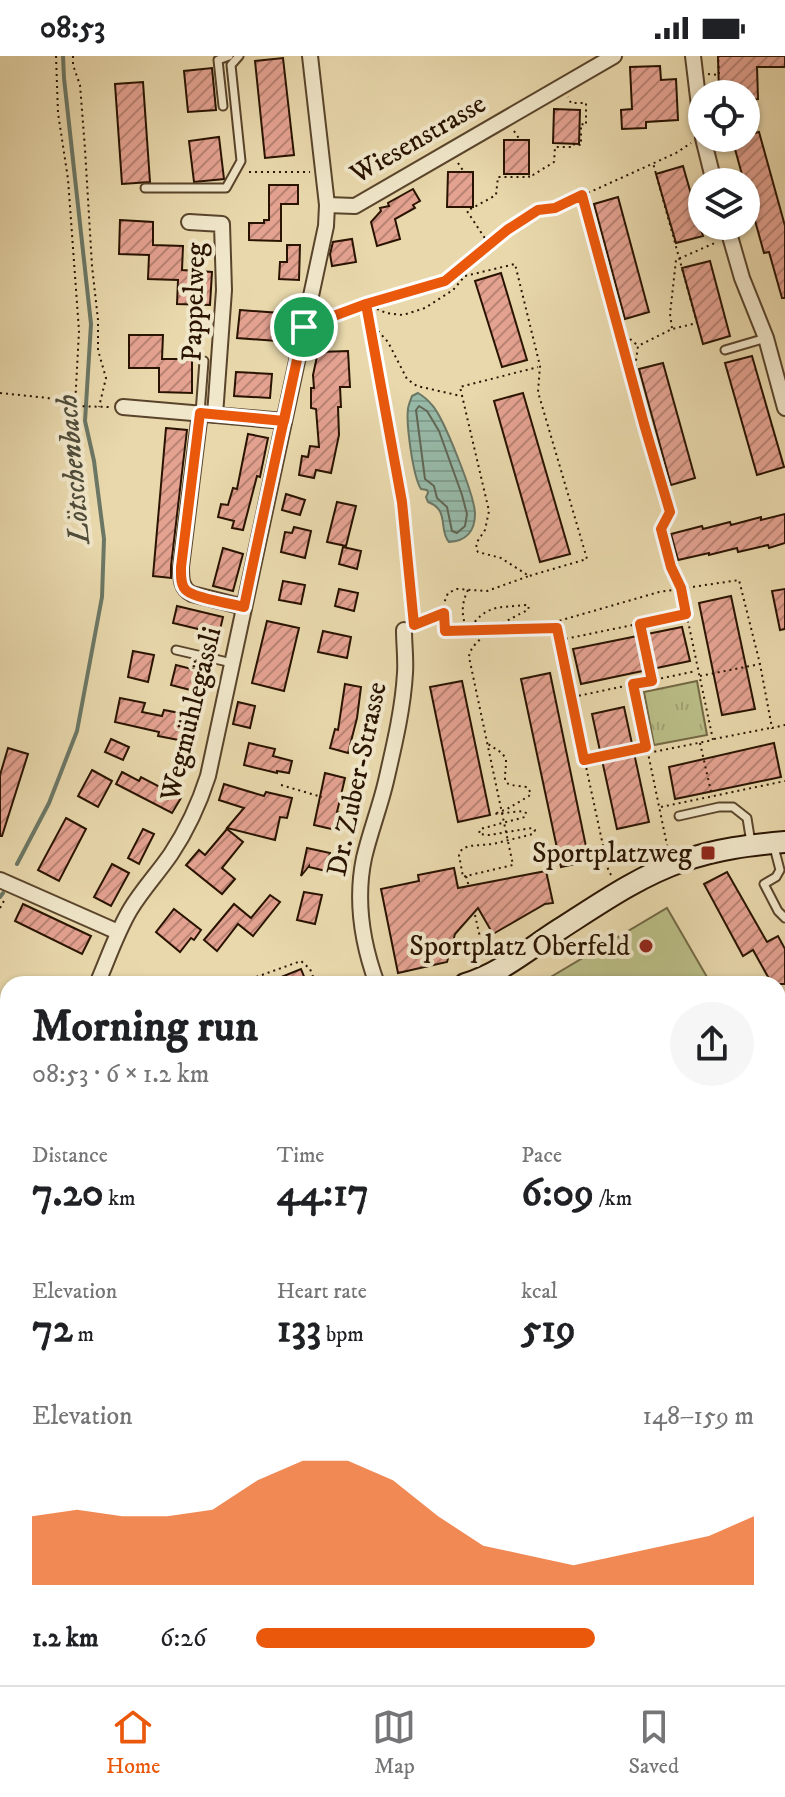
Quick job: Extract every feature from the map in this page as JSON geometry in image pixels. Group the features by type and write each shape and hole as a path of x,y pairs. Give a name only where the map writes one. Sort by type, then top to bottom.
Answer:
{"main road":[{"path":"486,976 619,891 666,867 708,853 770,843"}],"street":[{"name":"Wegmühlegässli","path":"105,976 118,932 170,855 197,808 208,776 326,226 327,205 310,56"},
{"name":"Wiesenstrasse","path":"327,205 355,206 614,56"},
{"path":"693,56 696,80"},
{"name":"Pappelweg","path":"189,222 222,224 224,290 215,415"},
{"path":"731,240 766,338 785,408"},
{"path":"123,407 284,421"},
{"path":"200,413 181,567 182,583 192,594 244,607"},
{"name":"Dr. Zuber-Strasse","path":"374,976 362,929 361,885 368,841 398,726 409,628"},
{"path":"0,880 118,932"}],"lane":[{"path":"223,106 218,60 229,56"},
{"path":"145,188 226,188 241,161 231,65 239,56"},
{"path":"725,350 766,338"},
{"path":"200,413 204,361"},
{"path":"176,650 232,663"},
{"path":"679,816 733,807 747,818 770,843 782,865 776,877 764,884 785,918"}],"path":[{"path":"56,56 58,113 68,179 79,331 75,406"},
{"path":"0,393 99,407 106,378 98,350 80,85 73,56"},
{"path":"695,74 719,75 718,56"},
{"path":"489,244 467,211 496,195 498,177 529,177 554,162 555,147 581,145 581,124 586,125 586,103 571,103 564,91"},
{"path":"509,123 520,140 529,140 529,175"},
{"path":"304,327 366,304 445,281 507,230 538,210 555,208 688,145"},
{"path":"454,155 464,172 473,172 473,207"},
{"path":"638,346 672,329 697,323 653,163"},
{"path":"235,172 323,172"},
{"path":"582,195 670,512 661,529 671,567 681,588 713,740"},
{"path":"672,329 670,314 676,260 712,240"},
{"path":"366,304 386,313 403,315 425,308 453,290 465,276 515,264 540,366 538,392 587,559 487,591 457,589 448,593 444,603 445,631 557,628"},
{"path":"366,304 402,502 409,628 444,613"},
{"path":"370,321 388,342 407,379 417,386 463,397"},
{"path":"619,330 638,346"},
{"path":"630,371 635,368 638,346"},
{"path":"529,576 501,558 476,549 489,511 460,387 540,366"},
{"path":"613,880 608,869 555,622 659,592 739,580 772,728"},
{"path":"468,590 463,601 463,621 468,631"},
{"path":"468,631 484,611 529,606 528,610 493,630 469,651 487,743 504,823 506,831 508,840 513,865 463,877 459,855 462,849 469,846 487,844 508,840 533,834 535,830 532,828 506,831 489,835 480,835 480,829 504,823 525,817 526,813 502,812"},
{"path":"559,641 686,614"},
{"path":"640,624 652,681"},
{"path":"699,676 760,664"},
{"path":"571,697 698,671"},
{"path":"633,684 669,852"},
{"path":"648,753 785,727"},
{"path":"700,742 712,796"},
{"path":"487,743 506,759 503,778 507,783 530,790 529,796 502,812"},
{"path":"584,760 646,747"},
{"path":"659,807 785,781"},
{"path":"281,785 322,797"},
{"path":"466,876 469,887"},
{"path":"475,915 485,957"},
{"path":"259,976 301,961 313,976"}],"green space":[{"path":"697,681 707,735 654,745 644,692"},
{"name":"Sportplatz Oberfeld","path":"667,908 706,976 552,976"}],"water":[{"path":"418,393 432,405 444,425 474,505 475,520 471,530 455,541 449,542 446,537 439,510 428,502 427,490 421,489 415,474 408,408 412,396"}],"building":[{"path":"718,56 785,56 785,67 757,67 757,80 719,80"},
{"path":"283,58 294,155 265,158 255,61"},
{"path":"660,66 661,80 676,79 678,120 646,122 646,128 622,129 621,110 632,109 630,67"},
{"path":"212,68 216,110 188,112 184,71"},
{"path":"143,82 150,182 122,184 115,84"},
{"path":"554,109 580,110 579,144 553,143"},
{"path":"760,136 785,226 785,298 782,298 769,252 764,253 760,239 760,168 740,168 736,152 760,152"},
{"path":"219,137 224,179 194,182 189,141"},
{"path":"504,140 529,140 529,174 504,174"},
{"path":"683,166 688,184 688,240 676,243 656,174"},
{"path":"448,172 473,172 473,207 447,207"},
{"path":"269,185 298,185 298,204 281,204 281,241 249,240 249,223 269,220"},
{"path":"413,189 420,201 413,205 415,208 395,219 400,239 377,246 371,222 381,211 380,208 389,206 388,203"},
{"path":"618,197 649,312 625,319 594,204"},
{"path":"120,220 153,222 153,245 183,246 182,270 212,272 210,305 177,304 178,280 148,279 149,255 119,254"},
{"path":"352,239 356,262 332,266 330,254 333,242"},
{"path":"287,245 300,245 299,280 279,279 280,262 287,262"},
{"path":"710,261 730,336 703,344 682,268"},
{"path":"501,273 527,360 502,367 475,281"},
{"path":"240,310 280,313 277,341 237,338"},
{"path":"129,335 163,335 162,359 192,359 192,393 159,392 159,368 129,368"},
{"path":"348,351 350,387 340,387 339,435 331,473 316,470 314,478 299,475 302,456 308,457 310,446 319,447 316,409 311,408 311,388 314,388 313,375 318,352"},
{"path":"752,356 784,467 757,475 725,363"},
{"path":"663,363 695,478 671,485 639,369"},
{"path":"236,372 272,374 270,398 234,396"},
{"path":"523,393 570,554 540,562 494,401"},
{"path":"166,428 187,430 171,578 153,576"},
{"path":"248,434 268,438 260,477 257,476 243,530 232,528 234,521 218,517 221,504 228,505 233,488 237,489"},
{"path":"286,494 305,500 300,515 282,510"},
{"path":"337,502 356,506 346,546 327,542"},
{"path":"785,514 785,543 738,552 737,548 678,560 671,534 702,526 703,529 730,522 731,525"},
{"path":"294,527 311,531 305,558 281,552 285,532 292,533"},
{"path":"343,547 361,551 357,569 339,564"},
{"path":"223,548 243,554 233,591 213,586"},
{"path":"283,581 305,585 301,604 279,600"},
{"path":"339,589 358,593 354,611 335,606"},
{"path":"785,589 785,629 780,630 772,591"},
{"path":"731,596 755,709 722,715 699,603"},
{"path":"177,606 223,617 219,634 173,623"},
{"path":"267,621 299,628 284,691 252,683"},
{"path":"682,627 690,661 581,684 573,649"},
{"path":"323,631 351,637 347,658 318,652"},
{"path":"133,651 154,655 148,682 128,677"},
{"path":"176,665 207,673 202,693 171,685"},
{"path":"550,673 589,861 561,867 521,679"},
{"path":"462,681 490,815 458,822 430,687"},
{"path":"345,684 361,687 348,753 330,748 335,729 338,730"},
{"path":"120,698 145,703 142,712 162,716 164,710 195,716 189,742 115,722"},
{"path":"238,702 255,706 250,728 233,724"},
{"path":"624,707 649,822 617,829 592,714"},
{"path":"111,739 129,747 123,760 105,752"},
{"path":"249,743 275,749 273,756 292,761 289,773 244,765"},
{"path":"774,743 781,777 675,799 669,767"},
{"path":"8,748 28,754 0,836 0,775"},
{"path":"92,770 112,781 98,807 78,796"},
{"path":"122,772 139,781 141,777 181,798 172,813 116,784"},
{"path":"325,773 345,778 336,830 314,825"},
{"path":"224,784 264,796 266,792 292,798 287,818 280,817 275,840 227,828 244,808 219,800"},
{"path":"66,818 86,829 59,881 38,870"},
{"path":"143,829 154,834 139,864 128,858"},
{"path":"227,829 243,842 222,868 235,879 222,894 186,865 199,850 205,855"},
{"path":"307,848 330,853 326,871 309,866 301,876"},
{"path":"112,864 129,873 111,906 94,897"},
{"path":"454,868 458,888 546,871 553,903 545,904 493,934 478,908 455,934 447,962 398,973 381,889 419,881 418,875"},
{"path":"727,872 767,942 778,936 785,949 785,976 768,976 753,950 743,956 704,884"},
{"path":"304,892 322,895 315,924 297,920"},
{"path":"270,895 280,902 253,936 238,924 217,951 204,940 234,904 251,918"},
{"path":"23,904 91,936 82,954 15,921"},
{"path":"174,909 201,930 180,952 156,932"},
{"path":"301,969 304,976 284,976"}],"waterway":[{"name":"Lötschenbach","path":"17,864 49,803 77,731 102,597 104,539 94,461 85,421 91,324 63,56"},
{"name":"Lötschenbach","path":"0,897 3,893"}],"place":[{"name":"Sportplatzweg","path":"708,853"},
{"name":"Sportplatz Oberfeld","path":"646,946"}],"route":[{"path":"304,327 284,421 200,413 181,567 185,589 192,594 244,607 253,564 284,421 304,327 366,304 402,502 414,625 444,613 445,631 557,628 584,760 646,747 633,684 652,681 640,624 686,614 681,588 671,567 661,529 670,512 582,195 555,208 538,210 507,230 445,281 366,304 304,327"}]}
